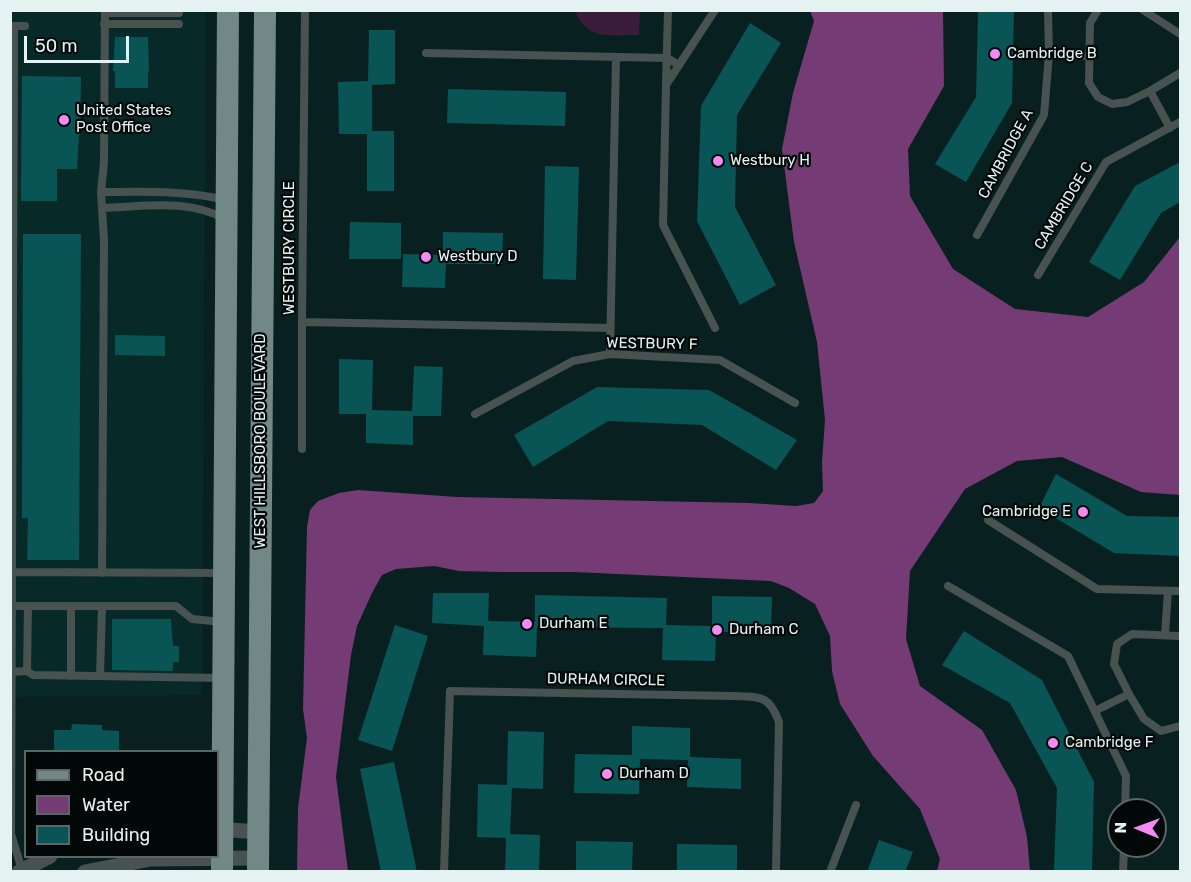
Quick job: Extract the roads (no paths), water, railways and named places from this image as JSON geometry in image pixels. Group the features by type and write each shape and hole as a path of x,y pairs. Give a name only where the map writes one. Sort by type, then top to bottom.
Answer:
{"main road":[{"path":"222,865 220,829 224,678 228,10"},
{"name":"WEST HILLSBORO BOULEVARD","path":"258,865 265,10"},
{"path":"227,160 243,181 263,192"},
{"path":"227,211 237,204 246,213 262,249"}],"street":[{"path":"220,829 258,832"},
{"path":"20,871 46,858"},
{"path":"85,872 151,859 222,865 258,865"}],"lane":[{"name":"WESTBURY CIRCLE","path":"305,10 302,322 610,328"},
{"path":"668,10 663,225 715,328"},
{"path":"666,85 715,10"},
{"name":"CAMBRIDGE A","path":"977,235 1044,115 1049,54 1048,10"},
{"path":"1098,10 1090,23 1089,56 1089,83 1098,97 1112,104 1127,102 1180,73"},
{"path":"102,573 104,240 101,192 104,162 105,12 179,13"},
{"path":"1149,12 1180,34"},
{"path":"104,24 179,24"},
{"path":"20,871 11,834 12,26 25,26"},
{"path":"426,52 667,58 679,65"},
{"path":"1049,54 1089,56"},
{"path":"610,354 616,57"},
{"path":"1150,91 1170,128"},
{"name":"CAMBRIDGE C","path":"1038,275 1106,162 1180,122"},
{"path":"101,192 205,195 227,211"},
{"path":"102,208 178,206 227,211"},
{"path":"302,322 302,449"},
{"name":"WESTBURY F","path":"475,414 573,362 610,354 720,360 795,403"},
{"path":"988,520 1097,590 1180,591"},
{"path":"12,572 224,573"},
{"path":"948,586 1068,656 1126,776 1125,798"},
{"path":"1165,635 1168,591"},
{"path":"12,606 176,606 192,619 224,622"},
{"path":"27,671 28,606"},
{"path":"71,606 71,676"},
{"path":"100,676 102,606"},
{"path":"1180,636 1132,634 1117,644 1114,664 1144,719 1161,731 1180,726"},
{"path":"11,672 27,671 33,675 224,678"},
{"name":"DURHAM CIRCLE","path":"444,872 450,691 732,696 759,697 766,700 774,708 779,722 776,872"},
{"path":"1095,711 1129,694"},
{"path":"830,872 856,805"}],"water":[{"path":"810,11 943,11 944,86 908,149 910,196 953,269 1015,309 1088,317 1144,282 1180,237 1180,495 1141,492 1062,457 1017,461 965,489 910,571 906,639 920,686 982,730 1016,790 1027,837 1030,871 937,871 940,859 920,809 873,756 840,704 832,671 830,636 815,604 789,588 771,581 574,572 459,571 434,566 396,569 382,575 357,626 351,655 336,777 348,871 297,871 298,808 307,738 303,709 307,527 310,510 318,501 339,493 358,490 457,497 796,506 814,503 823,491 822,462 825,420 817,342 794,242 782,149 793,93 814,21"}],"place":[{"name":"Cambridge B","path":"995,54"},
{"name":"United States Post Office","path":"64,120"},
{"name":"Westbury H","path":"718,161"},
{"name":"Westbury D","path":"426,257"},
{"name":"Cambridge E","path":"1083,512"},
{"name":"Durham E","path":"527,624"},
{"name":"Durham C","path":"717,630"},
{"name":"Cambridge F","path":"1053,743"},
{"name":"Durham D","path":"607,774"}]}
